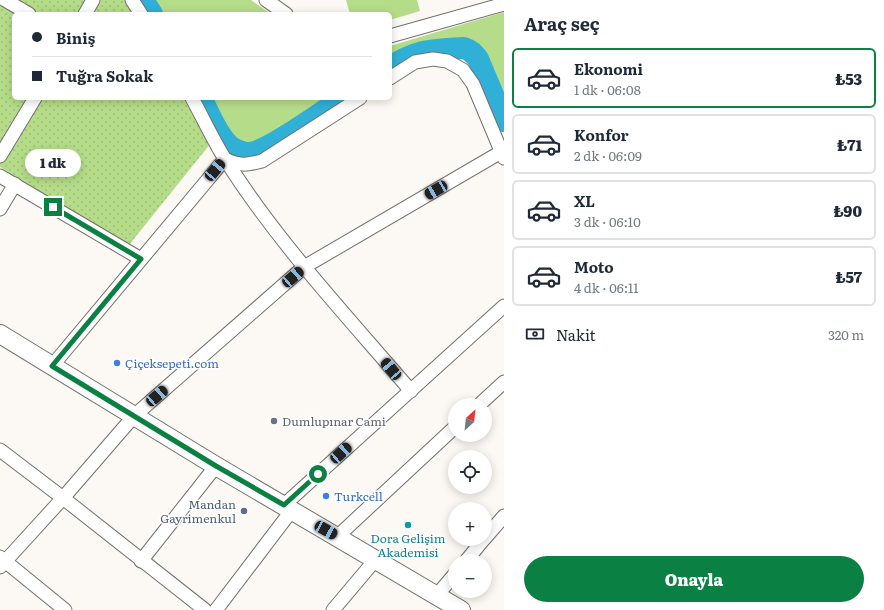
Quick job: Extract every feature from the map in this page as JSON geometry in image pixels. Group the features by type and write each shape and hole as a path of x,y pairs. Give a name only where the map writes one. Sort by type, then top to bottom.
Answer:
{"main road":[{"path":"0,334 216,466 338,536 461,610"}],"street":[{"path":"5,0 26,12"},
{"path":"86,12 93,0"},
{"path":"132,0 140,12"},
{"path":"266,0 283,12"},
{"path":"392,35 504,4"},
{"path":"65,610 2,562 63,498 134,416 304,267 503,155 473,84 463,70 447,61 433,58 415,62 392,77"},
{"path":"0,156 34,100"},
{"path":"193,100 225,159 259,208 304,267 410,391"},
{"path":"225,159 247,165 262,161 357,100"},
{"path":"52,366 225,159"},
{"path":"0,176 141,259"},
{"path":"0,209 15,184"},
{"path":"216,610 288,508 410,391 504,306"},
{"path":"487,398 504,382"},
{"path":"338,536 448,434"},
{"path":"0,450 204,610"},
{"path":"141,561 216,466"},
{"path":"492,531 504,516"},
{"path":"472,554 479,546"},
{"path":"333,610 376,559"},
{"path":"437,595 448,582"}],"green space":[{"path":"0,0 144,0 152,12 12,12 12,100 202,100 219,133 129,245 0,167"},
{"path":"144,0 251,0 268,12 152,12"},
{"path":"346,0 417,0 420,11 392,19 392,12 349,12"},
{"path":"504,12 504,121 478,59 472,52 464,48 443,49 417,54 392,66 392,45"},
{"path":"202,100 340,100 281,139 257,151 248,153 231,147 218,130"}],"waterway":[{"path":"143,0 151,12"},
{"path":"392,66 417,54 443,49 464,48 472,52 478,59 504,121"},
{"path":"202,100 226,142 231,147 248,153 257,151 281,139 340,100"}],"place":[{"name":"Çiçeksepeti.com","path":"117,363"},
{"name":"Dumlupınar Cami","path":"274,421"},
{"name":"Turkcell","path":"326,496"},
{"name":"Mandan Gayrimenkul","path":"244,511"},
{"name":"Dora Gelişim Akademisi","path":"408,525"}],"route":[{"path":"53,207 141,259 52,366 216,466 284,505 318,474"}]}
